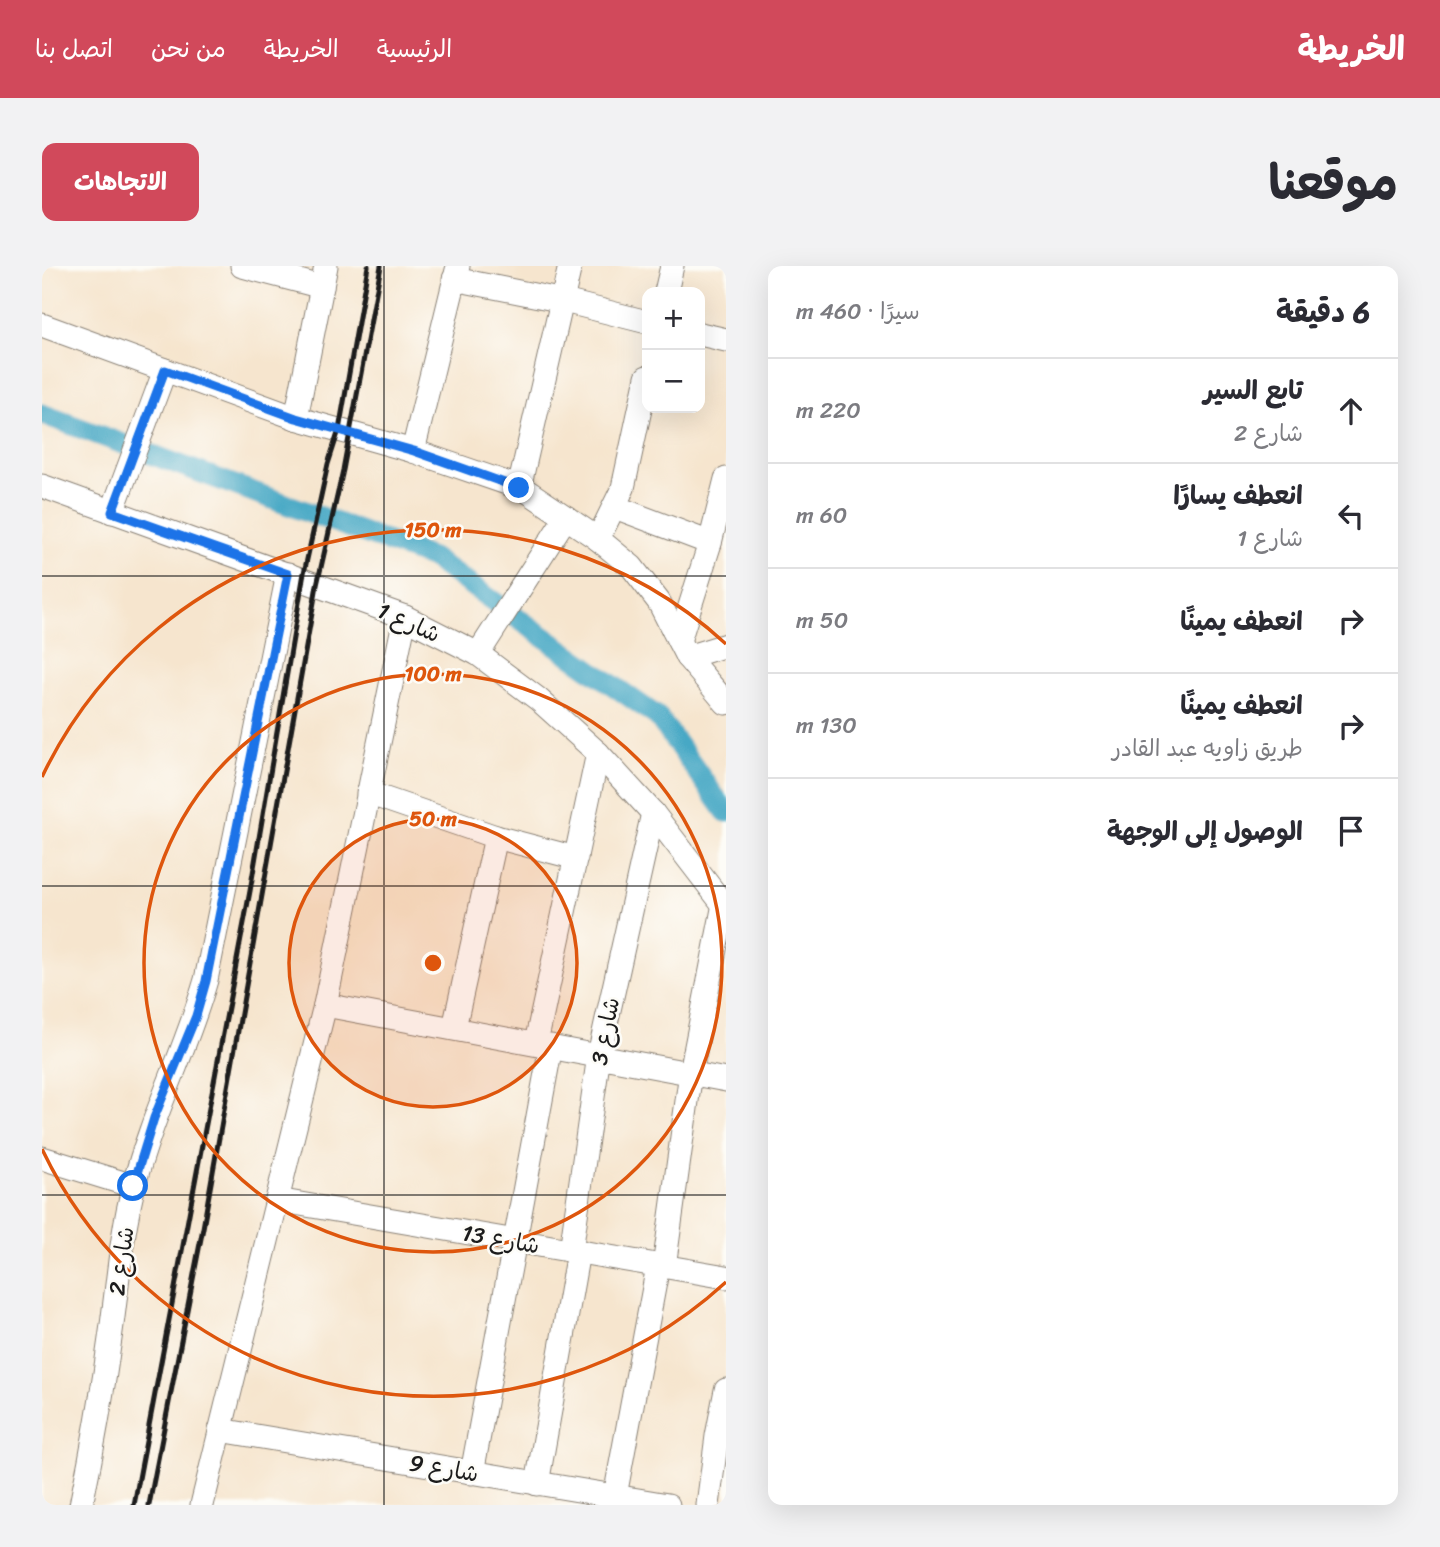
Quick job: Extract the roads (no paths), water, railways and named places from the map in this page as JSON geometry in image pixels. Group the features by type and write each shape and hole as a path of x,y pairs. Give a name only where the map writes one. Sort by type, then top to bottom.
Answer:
{"street":[{"path":"242,266 324,277 296,418"},
{"path":"519,488 570,266"},
{"path":"667,287 672,266"},
{"path":"414,451 456,273 642,320"},
{"path":"42,325 296,418 414,451 519,488 566,517 632,567 659,601 683,649 726,703"},
{"path":"705,335 726,340"},
{"path":"112,512 165,370"},
{"path":"597,539 614,508 628,467 642,401"},
{"path":"683,649 726,479"},
{"name":"شارع 1","path":"42,486 405,617 481,648 598,752 653,813 725,906"},
{"path":"614,508 710,543"},
{"path":"481,648 566,517"},
{"name":"شارع 2","path":"81,1505 101,1400 120,1257 133,1186 154,1118 196,1016 206,981 288,574"},
{"path":"202,1505 325,1005 405,617"},
{"path":"683,649 726,645"},
{"path":"472,1473 515,1241 543,1045 598,752"},
{"path":"368,793 496,837 576,858"},
{"name":"شارع 3","path":"537,1483 574,1252 599,1055 653,813"},
{"path":"454,1028 496,837"},
{"path":"615,1496 661,1266 691,1072 725,906"},
{"path":"325,1005 726,1080"},
{"path":"42,1158 133,1186"},
{"name":"شارع 13","path":"277,1200 726,1277"},
{"path":"708,1505 726,1390"},
{"name":"شارع 9","path":"220,1430 668,1505"}],"waterway":[{"path":"42,414 432,558 658,717 726,812"}],"railway":[{"path":"134,1505 250,891 304,573 328,464 339,430 368,266"},
{"path":"149,1505 203,1228 317,585 343,470 381,266"}]}
